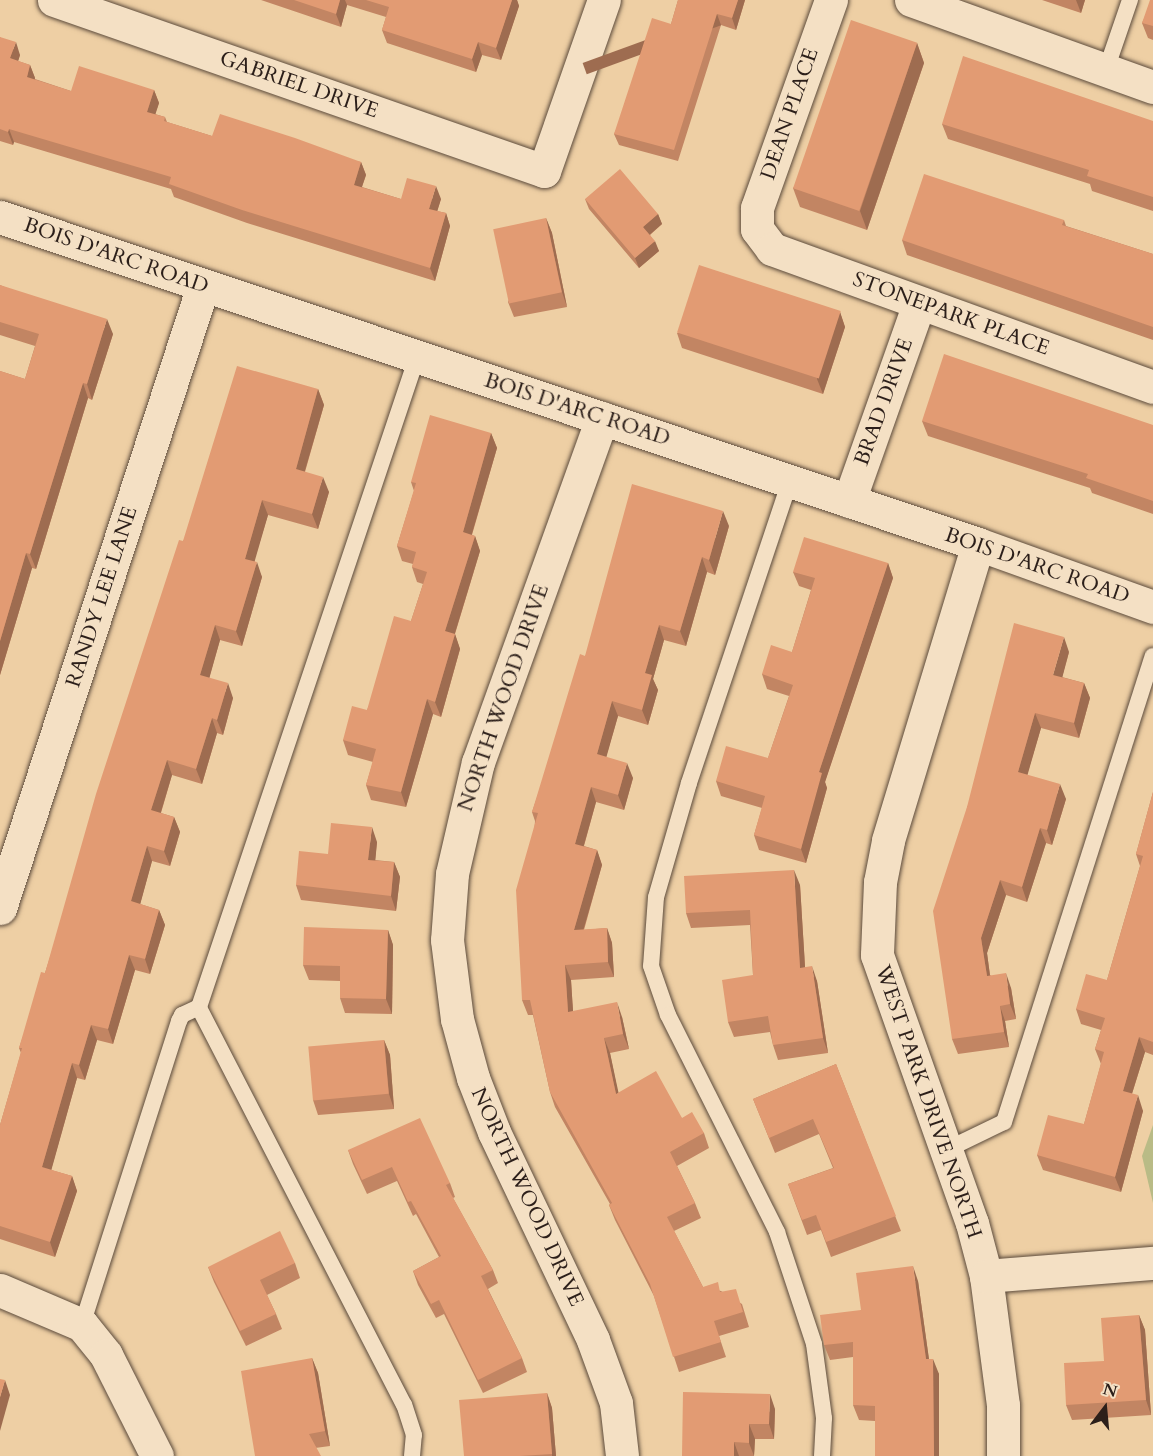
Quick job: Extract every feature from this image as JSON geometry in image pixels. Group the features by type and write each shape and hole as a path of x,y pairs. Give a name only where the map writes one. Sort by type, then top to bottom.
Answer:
{"street":[{"name":"GABRIEL DRIVE","path":"54,0 544,171 604,0"},
{"name":"DEAN PLACE","path":"757,229 757,208 831,0"},
{"path":"911,0 1153,87"},
{"name":"BOIS D'ARC ROAD","path":"1,219 978,544 1153,607"},
{"name":"STONEPARK PLACE","path":"757,229 772,249 1153,387"},
{"name":"RANDY LEE LANE","path":"0,908 203,286"},
{"name":"BRAD DRIVE","path":"849,501 919,303"},
{"name":"NORTH WOOD DRIVE","path":"602,418 478,762 452,874 447,939 457,1020 473,1078 494,1132 593,1340 616,1403 622,1456"},
{"name":"WEST PARK DRIVE NORTH","path":"978,544 888,841 877,920 878,955 888,992 946,1150 986,1276 1003,1405 1003,1456"},
{"path":"986,1276 1153,1263"},
{"path":"0,1290 82,1325 106,1355 157,1456"}],"lane":[{"path":"1106,70 1130,0"},
{"path":"412,1456 414,1436 404,1405 199,1007 417,357"},
{"path":"790,481 689,783 656,897 651,966 668,1015 777,1232 814,1344 824,1418 822,1456"},
{"path":"946,1150 1004,1122 1153,656"},
{"path":"82,1325 178,1021 182,1015 199,1007"}],"green space":[{"path":"1153,1125 1153,1203 1142,1156"}],"building":[{"path":"294,0 340,0 336,14"},
{"path":"366,0 512,0 496,48 478,42 472,59 382,30 389,7"},
{"path":"678,0 738,0 732,18 717,14 674,150 614,134 652,18 671,24"},
{"path":"1150,0 1153,0 1153,26 1142,23"},
{"path":"851,20 917,43 859,211 793,188"},
{"path":"0,37 16,42 10,58 30,65 27,77 71,91 79,66 154,90 147,112 165,117 164,121 212,136 220,114 361,162 354,185 401,199 407,178 436,186 429,209 446,213 430,268 242,210 169,184 171,177 9,129 8,132 0,129"},
{"path":"963,56 1153,121 1153,197 1087,176 1089,170 942,124"},
{"path":"620,169 658,214 643,227 655,241 635,258 585,199"},
{"path":"924,174 1064,220 1062,225 1153,254 1153,327 902,240"},
{"path":"546,218 562,292 509,304 493,229"},
{"path":"699,265 841,311 819,379 677,333"},
{"path":"0,285 107,319 87,384 83,383 30,554 26,553 0,641 0,371 25,379 39,334 0,322"},
{"path":"944,354 1153,425 1153,501 1086,478 1088,474 922,421"},
{"path":"237,366 318,389 296,469 323,477 312,514 262,500 245,559 257,562 236,631 215,625 200,675 228,683 217,720 212,718 196,769 167,760 151,810 174,817 164,851 147,846 131,901 159,910 145,959 129,955 108,1029 91,1025 79,1065 72,1063 42,1167 72,1176 50,1242 0,1226 0,1125 41,972 45,973 96,794 179,540 183,541"},
{"path":"430,415 491,433 463,532 475,536 445,631 455,634 435,702 427,699 401,792 366,785 376,749 343,740 352,706 367,710 394,616 411,621 427,572 412,567 416,552 397,546 416,483 411,482"},
{"path":"632,484 723,511 709,560 702,557 680,631 659,625 645,673 652,675 642,710 612,701 597,754 627,763 618,795 591,787 575,844 597,850 574,930 607,928 608,962 565,965 568,1012 617,1002 623,1034 604,1038 616,1094 656,1071 682,1118 692,1112 704,1133 670,1152 695,1203 667,1217 703,1287 718,1282 720,1292 736,1289 743,1312 714,1321 721,1342 673,1357 650,1284 609,1205 612,1203 550,1092 530,1000 522,1000 516,890 538,813 532,812 580,654 585,656"},
{"path":"804,537 888,563 819,772 822,773 801,849 754,835 765,796 716,781 726,746 768,758 793,685 762,674 771,645 792,652 815,578 793,572"},
{"path":"1014,623 1064,637 1053,675 1084,683 1074,723 1035,713 1018,772 1060,784 1047,830 1040,828 1022,887 1000,880 981,938 987,976 1006,973 1010,1004 1000,1006 1004,1032 952,1039 933,911 967,807"},
{"path":"1153,792 1153,1042 1139,1037 1123,1091 1138,1095 1115,1177 1037,1155 1048,1115 1084,1124 1104,1052 1095,1049 1105,1018 1076,1009 1086,974 1107,980 1143,856 1136,854"},
{"path":"331,823 372,827 368,860 394,862 391,896 296,885 299,851 328,854"},
{"path":"794,870 800,968 812,966 823,1038 773,1045 768,1016 728,1022 722,980 753,975 750,910 686,913 684,876"},
{"path":"304,927 388,930 386,999 340,998 340,966 303,965"},
{"path":"384,1040 389,1094 313,1100 308,1047"},
{"path":"836,1064 896,1216 826,1242 816,1215 802,1220 788,1184 834,1168 813,1119 769,1138 753,1099"},
{"path":"420,1118 450,1183 446,1185 493,1270 481,1276 522,1358 478,1380 439,1300 431,1304 413,1271 441,1256 411,1201 408,1202 392,1167 362,1180 348,1150"},
{"path":"280,1231 295,1263 260,1280 276,1314 240,1331 208,1267"},
{"path":"913,1266 926,1359 933,1359 934,1456 875,1456 875,1406 853,1405 853,1342 824,1345 820,1315 861,1310 856,1273"},
{"path":"1139,1315 1146,1400 1066,1405 1064,1363 1104,1361 1101,1318"},
{"path":"312,1358 325,1431 309,1434 321,1456 255,1456 241,1371"},
{"path":"0,1379 5,1380 0,1397"},
{"path":"683,1392 770,1394 769,1424 749,1424 749,1443 734,1442 734,1456 682,1456"},
{"path":"547,1393 552,1454 464,1456 459,1400"}]}
